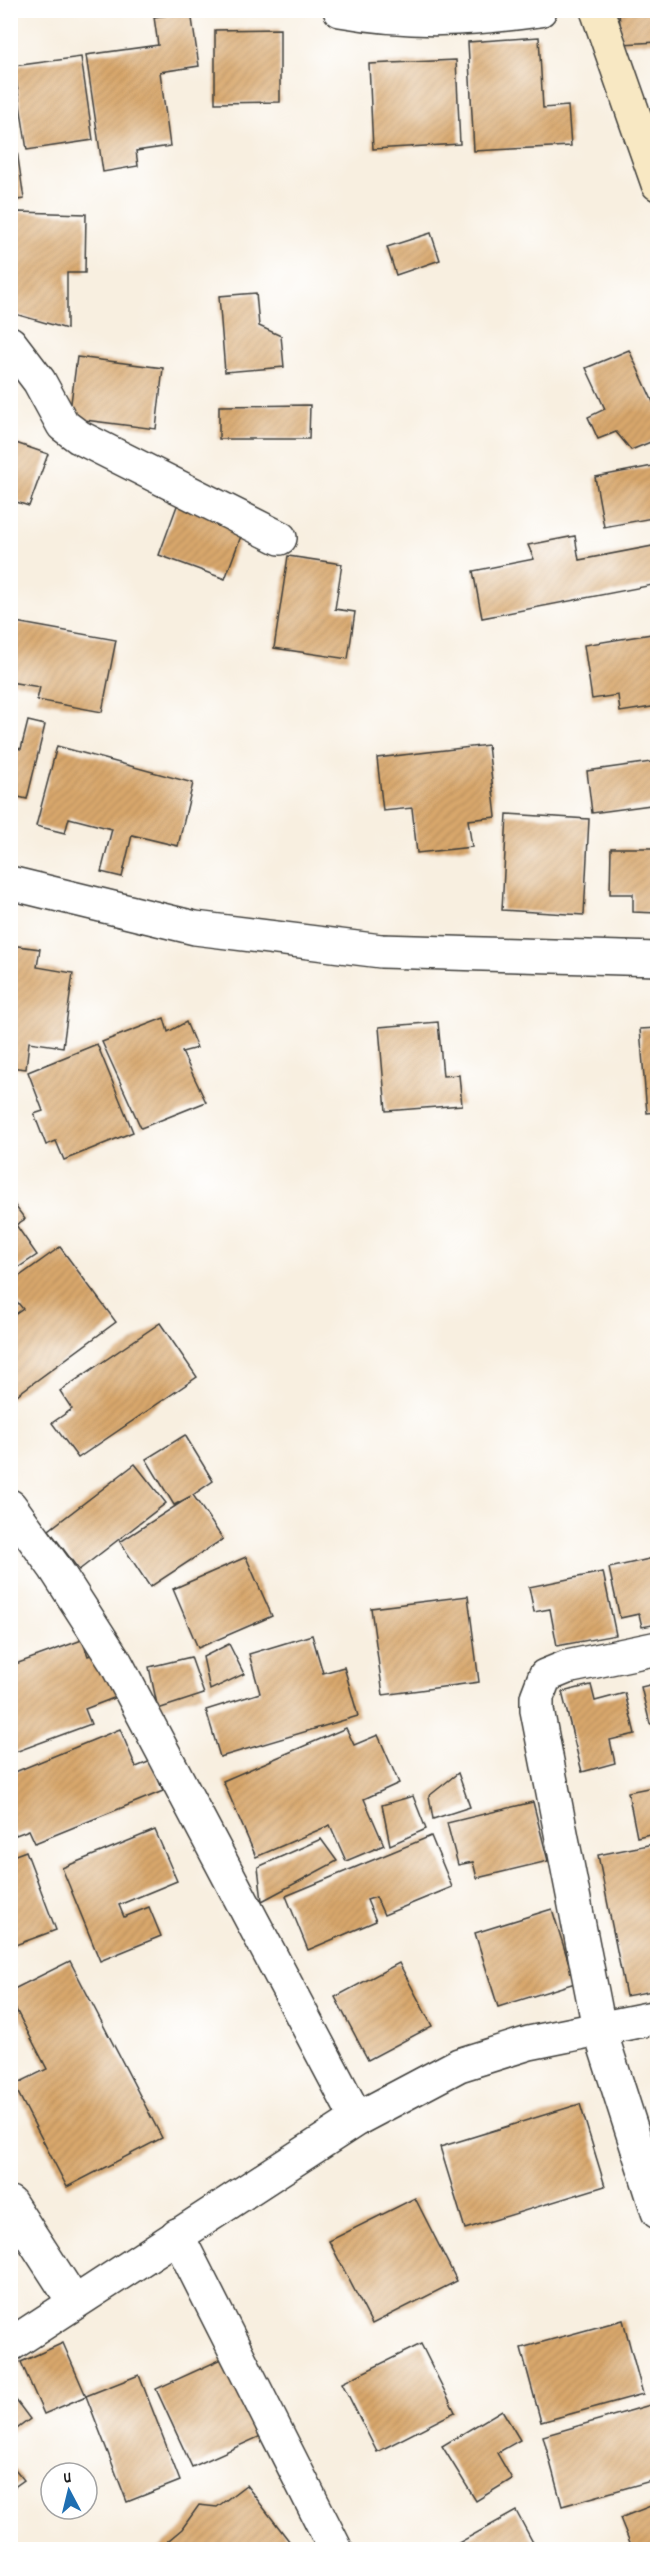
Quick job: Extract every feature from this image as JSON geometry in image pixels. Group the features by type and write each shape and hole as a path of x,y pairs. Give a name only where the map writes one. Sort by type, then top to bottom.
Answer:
{"main road":[{"path":"597,10 657,184"}],"street":[{"path":"340,10 417,20 471,20 540,10"},
{"path":"10,343 39,381 63,425 79,437 280,538"},
{"path":"10,883 195,928 381,951 657,959"},
{"path":"10,1506 55,1568 116,1663 357,2119"},
{"path":"657,1648 567,1667 545,1676 537,1697 537,1710 599,2028 657,2212"},
{"path":"10,2345 357,2119 459,2065 529,2043 657,2017"},
{"path":"10,2203 74,2302"},
{"path":"177,2235 336,2550"}],"building":[{"path":"619,10 658,10 658,42 621,44"},
{"path":"191,12 199,66 160,72 170,146 136,151 138,166 103,172 86,55 158,45 154,17"},
{"path":"280,29 280,102 215,103 215,30"},
{"path":"539,37 543,108 568,106 571,146 474,151 468,42"},
{"path":"81,57 93,140 27,150 14,66"},
{"path":"456,60 460,144 373,149 369,64"},
{"path":"10,103 24,199 10,201"},
{"path":"18,212 86,214 85,273 67,273 67,329 15,314"},
{"path":"431,233 440,260 396,275 387,247"},
{"path":"256,293 259,326 281,336 284,367 225,372 219,296"},
{"path":"629,350 653,402 658,400 658,439 631,450 616,432 598,439 588,417 605,409 586,368"},
{"path":"77,357 163,368 156,429 69,418"},
{"path":"310,405 309,439 219,439 219,406"},
{"path":"10,441 48,454 29,506 10,500"},
{"path":"658,465 658,517 604,527 595,477"},
{"path":"178,503 244,528 225,579 159,555"},
{"path":"575,536 579,560 658,545 658,584 482,618 473,571 534,559 528,545"},
{"path":"288,556 342,564 335,609 355,612 348,659 274,648"},
{"path":"10,621 116,640 102,712 37,700 40,687 10,682"},
{"path":"658,633 658,706 620,712 618,695 592,699 584,645"},
{"path":"28,721 45,725 27,799 10,795 10,746 21,749"},
{"path":"488,745 496,817 468,820 472,847 417,853 412,808 383,811 377,758"},
{"path":"57,746 193,783 178,846 132,835 122,877 101,872 112,829 69,818 65,833 36,826"},
{"path":"658,761 658,804 592,813 587,771"},
{"path":"507,814 589,819 584,915 502,910"},
{"path":"611,848 658,848 658,913 633,912 633,894 610,894"},
{"path":"10,945 40,949 37,967 73,973 63,1047 29,1042 26,1069 10,1067"},
{"path":"164,1018 168,1032 186,1022 197,1048 182,1052 206,1102 141,1128 102,1042"},
{"path":"438,1022 443,1076 459,1075 462,1105 386,1111 379,1027"},
{"path":"658,1028 658,1112 647,1113 640,1029"},
{"path":"97,1044 133,1132 64,1160 56,1141 46,1145 34,1114 43,1111 28,1072"},
{"path":"10,1199 25,1219 16,1225 37,1255 10,1273"},
{"path":"60,1247 116,1322 10,1400 10,1318 23,1309 10,1293 10,1283"},
{"path":"160,1323 197,1377 78,1458 52,1423 72,1409 60,1391"},
{"path":"185,1435 213,1481 193,1495 223,1539 150,1587 120,1542 191,1496 174,1505 146,1459"},
{"path":"135,1464 166,1503 79,1570 49,1530"},
{"path":"246,1557 272,1616 198,1648 173,1589"},
{"path":"658,1557 658,1624 642,1627 639,1614 620,1618 609,1568"},
{"path":"603,1572 616,1635 557,1646 550,1609 534,1612 529,1587"},
{"path":"468,1596 479,1682 383,1695 371,1608"},
{"path":"312,1635 323,1673 344,1667 358,1716 220,1757 206,1710 260,1693 249,1654"},
{"path":"82,1640 88,1656 102,1651 119,1696 85,1709 91,1724 10,1754 10,1666"},
{"path":"229,1644 244,1674 210,1690 203,1657"},
{"path":"191,1657 204,1694 158,1709 149,1667"},
{"path":"658,1683 658,1722 650,1724 641,1687"},
{"path":"591,1685 595,1701 625,1693 635,1734 610,1740 615,1763 582,1772 562,1692"},
{"path":"346,1728 354,1745 378,1735 399,1783 364,1799 384,1845 346,1861 330,1825 256,1857 223,1781"},
{"path":"120,1729 136,1767 151,1761 163,1791 35,1843 29,1830 16,1835 10,1823 10,1774"},
{"path":"458,1773 470,1807 433,1819 429,1796"},
{"path":"658,1786 658,1832 637,1837 628,1792"},
{"path":"413,1796 426,1829 390,1845 382,1805"},
{"path":"533,1802 548,1861 477,1878 473,1862 458,1865 447,1823"},
{"path":"155,1830 177,1881 119,1905 124,1917 149,1907 161,1936 100,1961 62,1868"},
{"path":"431,1836 452,1887 384,1915 376,1897 367,1900 376,1921 308,1950 286,1896"},
{"path":"321,1839 337,1861 262,1901 258,1867"},
{"path":"658,1843 658,1990 626,1996 598,1855"},
{"path":"26,1851 56,1930 10,1947 10,1857"},
{"path":"552,1909 575,1983 498,2007 475,1933"},
{"path":"70,1961 162,2138 67,2187 14,2085 47,2069 10,1998 10,1991"},
{"path":"399,1963 432,2026 368,2060 335,1997"},
{"path":"580,2104 605,2186 465,2229 440,2147"},
{"path":"415,2198 457,2281 372,2324 329,2241"},
{"path":"623,2320 643,2394 541,2422 521,2348"},
{"path":"63,2343 86,2396 44,2414 21,2362"},
{"path":"421,2344 455,2412 377,2452 342,2383"},
{"path":"224,2358 261,2436 192,2467 156,2389"},
{"path":"139,2375 180,2481 127,2502 86,2396"},
{"path":"15,2399 30,2419 10,2434 10,2403"},
{"path":"657,2403 658,2479 562,2506 543,2436"},
{"path":"502,2410 520,2440 497,2453 512,2479 476,2501 442,2446"},
{"path":"10,2463 24,2480 10,2490"},
{"path":"246,2485 293,2546 289,2550 157,2550 182,2529 199,2505 217,2507"},
{"path":"658,2503 658,2550 633,2550 620,2518"},
{"path":"516,2511 537,2550 446,2550"}]}
